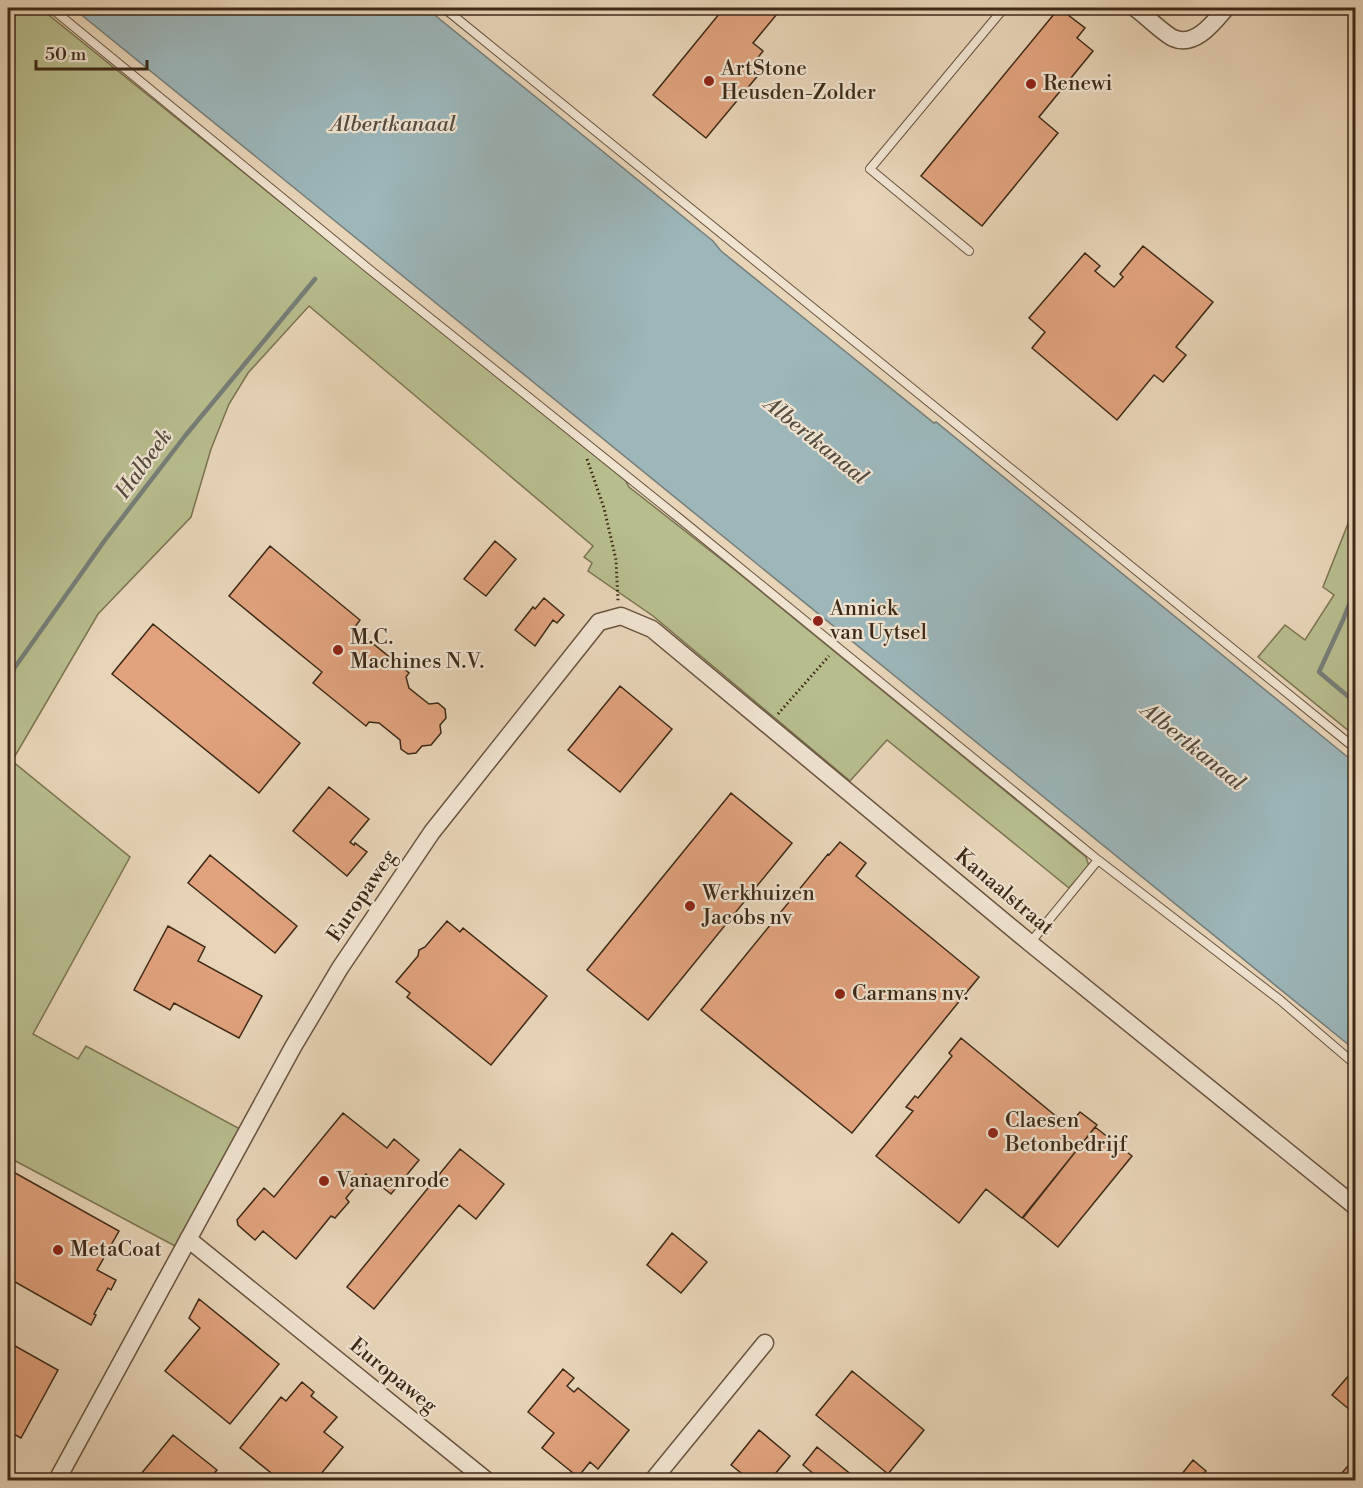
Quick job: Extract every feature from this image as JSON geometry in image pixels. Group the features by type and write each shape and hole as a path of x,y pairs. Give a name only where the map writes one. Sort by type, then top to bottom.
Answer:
{"street":[{"path":"1136,8 1173,38 1191,39 1211,27 1226,8"},
{"name":"Kanaalstraat","path":"621,616 652,629 1030,943 1356,1207"},
{"name":"Europaweg","path":"57,1480 305,1027 340,968 432,832 599,622 621,616"},
{"name":"Europaweg","path":"188,1239 486,1480"},
{"path":"653,1480 765,1343"}],"lane":[{"path":"51,8 1098,860 1280,1000 1356,1065"},
{"path":"444,8 1356,748"},
{"path":"969,251 870,169 1004,8"},
{"path":"1030,943 1098,860"}],"path":[{"path":"581,440 604,508 616,560 617,592 621,616"},
{"path":"767,726 837,647"}],"green space":[{"path":"8,8 40,8 625,480 629,487 736,571 1086,857 1089,866 1069,888 887,740 850,781 653,616 588,571 592,563 584,557 593,546 309,306 248,373 229,404 211,449 191,517 98,614 12,761 130,857 33,1034 78,1059 86,1046 240,1129 175,1246 8,1157"},
{"path":"1355,506 1356,736 1258,657 1285,625 1305,640 1334,595 1323,587"}],"water":[{"name":"Albertkanaal","path":"73,8 426,8 713,241 721,251 934,423 936,422 1355,763 1355,1050"}],"building":[{"name":"ArtStone Heusden-Zolder","path":"724,8 782,8 753,43 763,51 756,60 765,67 706,138 653,95"},
{"name":"Renewi","path":"1059,8 1085,28 1077,38 1093,51 1039,117 1058,133 982,226 921,176"},
{"path":"1143,246 1213,302 1176,347 1186,355 1163,382 1154,375 1117,420 1032,348 1045,332 1029,318 1085,253 1100,266 1095,271 1114,287 1123,277 1120,274"},
{"path":"495,541 516,559 486,596 464,579"},
{"name":"M.C. Machines N.V.","path":"270,546 360,620 354,628 409,673 406,677 409,688 429,704 438,703 445,709 446,718 440,725 441,733 431,745 422,746 416,753 408,754 401,749 400,740 379,723 369,722 366,726 313,683 322,672 229,596"},
{"path":"544,598 564,615 557,623 553,620 535,646 515,630 533,607 535,609"},
{"path":"153,624 300,743 259,793 112,674"},
{"path":"620,686 672,729 620,792 568,750"},
{"path":"329,787 369,819 350,842 367,852 347,876 293,831"},
{"name":"Werkhuizen Jacobs nv","path":"731,793 792,843 648,1020 587,970"},
{"name":"Carmans nv.","path":"840,842 866,863 856,876 979,977 852,1133 701,1010"},
{"path":"210,855 297,926 275,953 188,883"},
{"path":"447,921 460,932 463,928 547,996 491,1065 407,997 410,993 396,982 418,956 419,950 425,947"},
{"path":"168,926 205,947 198,961 262,996 239,1038 174,1003 170,1010 134,990"},
{"name":"Claesen Betonbedrijf","path":"961,1038 1068,1126 1080,1112 1097,1125 1022,1218 986,1189 959,1223 876,1156 913,1111 906,1107 915,1096 918,1098 952,1056 949,1053"},
{"name":"Vanaenrode","path":"343,1113 387,1148 394,1139 419,1160 391,1194 366,1174 346,1198 349,1202 335,1218 331,1216 296,1259 263,1231 255,1240 238,1225 237,1220 264,1188 274,1197"},
{"path":"1095,1127 1132,1156 1058,1247 1023,1218"},
{"path":"460,1149 504,1184 476,1219 459,1205 374,1309 347,1287"},
{"name":"MetaCoat","path":"8,1169 119,1231 97,1270 116,1280 111,1290 108,1288 94,1314 96,1315 91,1325 8,1278"},
{"path":"672,1233 707,1262 681,1293 647,1265"},
{"path":"199,1299 279,1364 230,1424 165,1371 200,1328 189,1318"},
{"path":"8,1342 58,1370 21,1438 8,1431"},
{"path":"1356,1367 1356,1415 1332,1395"},
{"path":"563,1369 574,1378 567,1386 574,1392 578,1388 629,1430 598,1469 590,1462 578,1477 542,1448 554,1433 528,1412"},
{"path":"852,1371 924,1430 888,1474 816,1415"},
{"path":"302,1382 314,1392 311,1396 337,1417 324,1432 343,1447 316,1480 306,1480 301,1477 298,1480 280,1480 240,1448 281,1397 286,1401"},
{"path":"759,1430 790,1456 770,1480 750,1480 731,1465"},
{"path":"173,1435 217,1470 208,1480 136,1480"},
{"path":"817,1447 858,1480 821,1480 803,1465"},
{"path":"1193,1460 1206,1471 1197,1480 1177,1480"},
{"path":"1353,1460 1356,1462 1356,1480 1336,1480"}],"waterway":[{"name":"Halbeek","path":"531,11 538,8"},
{"name":"Halbeek","path":"8,677 105,540 185,436 315,279"},
{"path":"1356,587 1319,672 1356,703"}],"place":[{"name":"ArtStone Heusden-Zolder","path":"709,81"},
{"name":"Renewi","path":"1031,84"},
{"name":"Annick van Uytsel","path":"818,621"},
{"name":"M.C. Machines N.V.","path":"338,650"},
{"name":"Werkhuizen Jacobs nv","path":"690,906"},
{"name":"Carmans nv.","path":"840,994"},
{"name":"Claesen Betonbedrijf","path":"993,1133"},
{"name":"Vanaenrode","path":"324,1181"},
{"name":"MetaCoat","path":"58,1250"}]}
